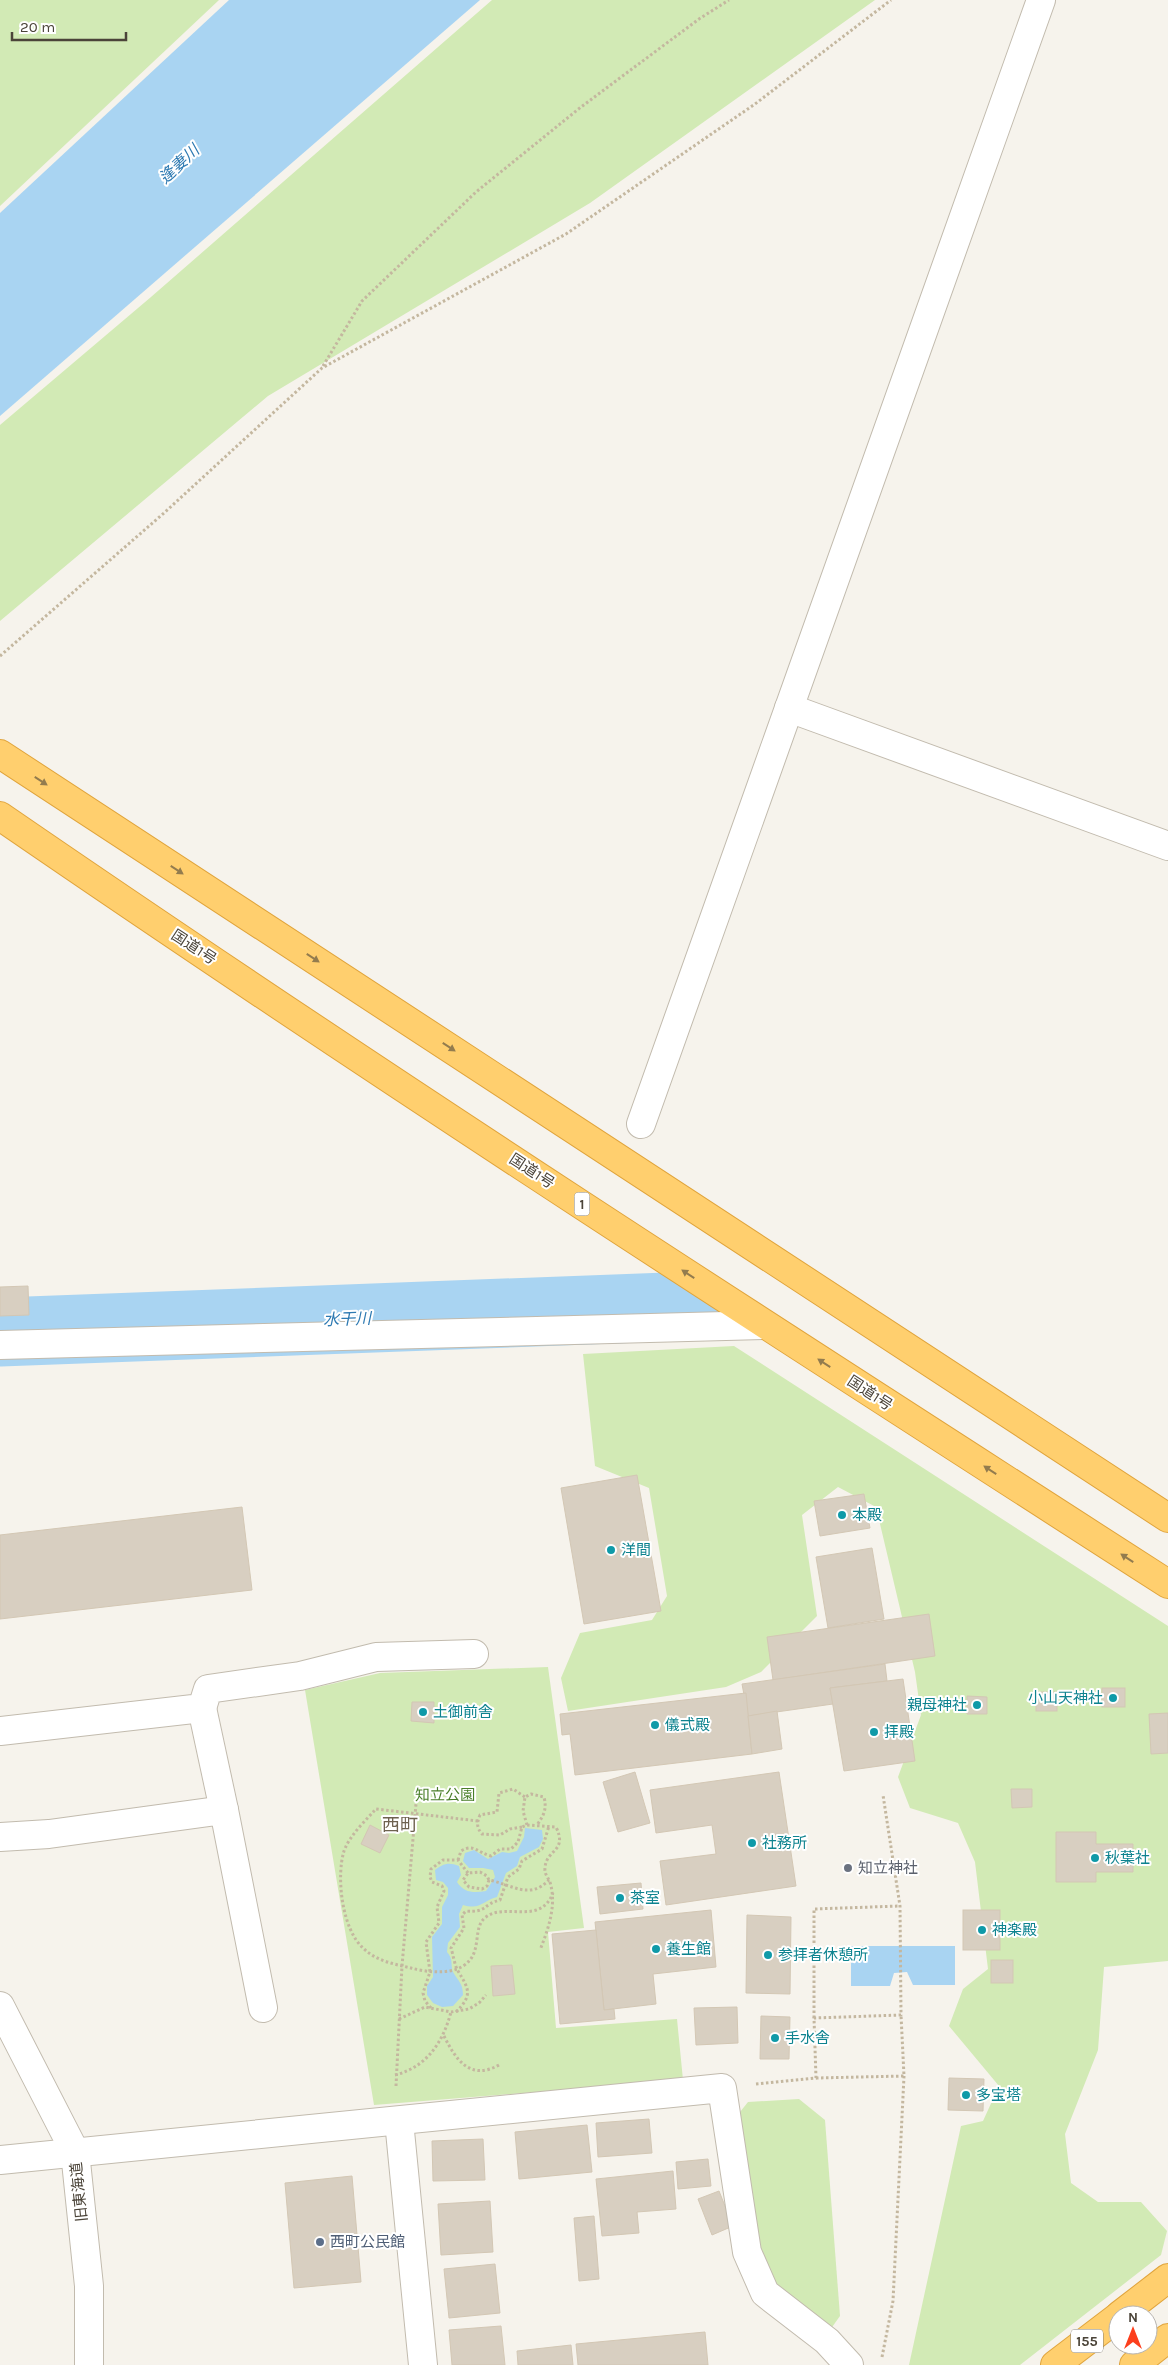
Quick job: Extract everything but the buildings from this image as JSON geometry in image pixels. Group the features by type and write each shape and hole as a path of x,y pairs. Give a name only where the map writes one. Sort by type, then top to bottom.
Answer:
{"highway":[{"path":"0,754 1168,1518"},
{"name":"国道1号","path":"0,816 138,911 764,1325 1168,1584"},
{"name":"155","path":"1133,2305 1168,2278"},
{"name":"155","path":"1055,2365 1108,2324"},
{"path":"1134,2365 1168,2338"}],"street":[{"path":"641,1124 1041,0"},
{"path":"789,708 1168,846"},
{"path":"0,1345 764,1325"},
{"path":"263,2008 202,1708 208,1689 300,1676 376,1657 474,1654"},
{"path":"0,1731 202,1708"},
{"path":"0,1837 50,1834 224,1810"},
{"name":"旧東海道","path":"0,2006 74,2152 89,2286 89,2365"},
{"path":"0,2160 722,2088 747,2252 765,2293 827,2341 849,2365"},
{"path":"399,2121 423,2365"}],"path":[{"path":"322,368 362,301 476,192 581,107 699,19 730,0"},
{"path":"0,656 164,513 322,368 566,234 755,104 891,0"},
{"path":"525,1797 513,1788 499,1793 497,1812 480,1814 478,1829 482,1834 500,1835 510,1829 526,1825 556,1827 561,1837 558,1848 547,1861 545,1868 553,1893 552,1911 540,1950"},
{"path":"525,1797 531,1794 544,1797 546,1811 538,1825"},
{"path":"881,2365 892,2301 904,2076 901,2015 900,1906 883,1795"},
{"path":"525,1797 523,1811 526,1825"},
{"path":"399,2121 395,2075 416,1804"},
{"path":"478,1821 376,1809 359,1828 345,1851 340,1877 350,1930 362,1948 380,1960 402,1966 430,1972 457,1969 472,1959 476,1951 482,1922 486,1916 495,1913 536,1910 550,1901 553,1893"},
{"path":"456,2012 466,2001 467,1995 467,1982 457,1969 452,1948 464,1928 462,1915 466,1911 477,1912 483,1910 490,1903 500,1900 505,1891 508,1877 519,1869 522,1861 542,1849 550,1826"},
{"path":"458,1860 461,1851 471,1848 477,1848 491,1856 500,1849 511,1849 518,1842 522,1827"},
{"path":"431,2008 425,2002 423,1993 430,1972 426,1942 439,1923 437,1907 444,1891 442,1886 432,1882 430,1877 431,1869 443,1860 458,1860"},
{"path":"458,1860 468,1874"},
{"path":"480,1872 488,1876 489,1880 488,1886 482,1889 469,1887 463,1880 468,1874 480,1872"},
{"path":"489,1880 528,1891 536,1890 549,1880"},
{"path":"816,2078 814,1909 900,1906"},
{"path":"399,2019 425,2007 451,2012 469,2009 479,2003 486,1995"},
{"path":"395,2075 405,2072 424,2060 444,2036 451,2012"},
{"path":"814,2018 901,2015"},
{"path":"444,2036 453,2053 467,2068 478,2071 489,2070 499,2065"},
{"path":"722,2088 816,2078 904,2076"}],"green space":[{"path":"0,0 219,0 0,206"},
{"path":"492,0 875,0 590,203 268,396 0,621 0,425 151,297"},
{"path":"734,1346 1168,1626 1168,1961 1104,1967 1098,2050 1065,2134 1071,2183 1098,2202 1141,2202 1167,2231 1161,2255 1020,2365 909,2365 961,2126 983,2121 999,2086 949,2026 963,1989 988,1969 975,1862 958,1823 910,1808 898,1777 921,1715 915,1672 876,1507 838,1487 802,1515 817,1616 761,1672 726,1687 568,1711 561,1678 580,1633 652,1620 667,1596 649,1488 595,1466 583,1354"},
{"name":"知立公園","path":"548,1667 584,1928 548,1932 556,2028 677,2019 683,2080 374,2105 305,1690 380,1673"},
{"path":"799,2099 825,2120 840,2316 830,2330 775,2285 757,2250 736,2117 748,2102"}],"water":[{"name":"逢妻川","path":"229,0 480,0 0,416 0,213"},
{"path":"525,1828 542,1830 543,1839 539,1847 520,1857 517,1866 506,1873 497,1897 478,1906 463,1905 459,1914 460,1927 448,1943 447,1952 451,1960 453,1972 461,1985 463,1995 453,2006 442,2007 433,2003 427,1995 427,1986 433,1977 432,1937 442,1924 442,1907 448,1895 448,1888 443,1882 436,1880 435,1870 447,1864 459,1866 461,1875 457,1882 460,1886 470,1891 486,1891 495,1877 493,1870 469,1868 463,1861 465,1853 474,1850 488,1859 502,1852 517,1851 524,1837"},
{"path":"851,1946 955,1946 955,1985 913,1985 907,1972 894,1973 890,1986 851,1986"}],"waterway":[{"name":"水干川","path":"0,1332 694,1306"}],"place":[{"name":"本殿","path":"842,1515"},
{"name":"洋間","path":"611,1550"},
{"name":"小山天神社","path":"1113,1698"},
{"name":"親母神社","path":"977,1705"},
{"name":"土御前舎","path":"423,1712"},
{"name":"儀式殿","path":"655,1725"},
{"name":"拝殿","path":"874,1732"},
{"name":"社務所","path":"752,1843"},
{"name":"秋葉社","path":"1095,1858"},
{"name":"知立神社","path":"848,1868"},
{"name":"茶室","path":"620,1898"},
{"name":"神楽殿","path":"982,1930"},
{"name":"養生館","path":"656,1949"},
{"name":"参拝者休憩所","path":"768,1955"},
{"name":"手水舎","path":"775,2038"},
{"name":"多宝塔","path":"966,2095"},
{"name":"西町公民館","path":"320,2242"}],"district":[{"name":"西町","path":"400,1825"}]}
